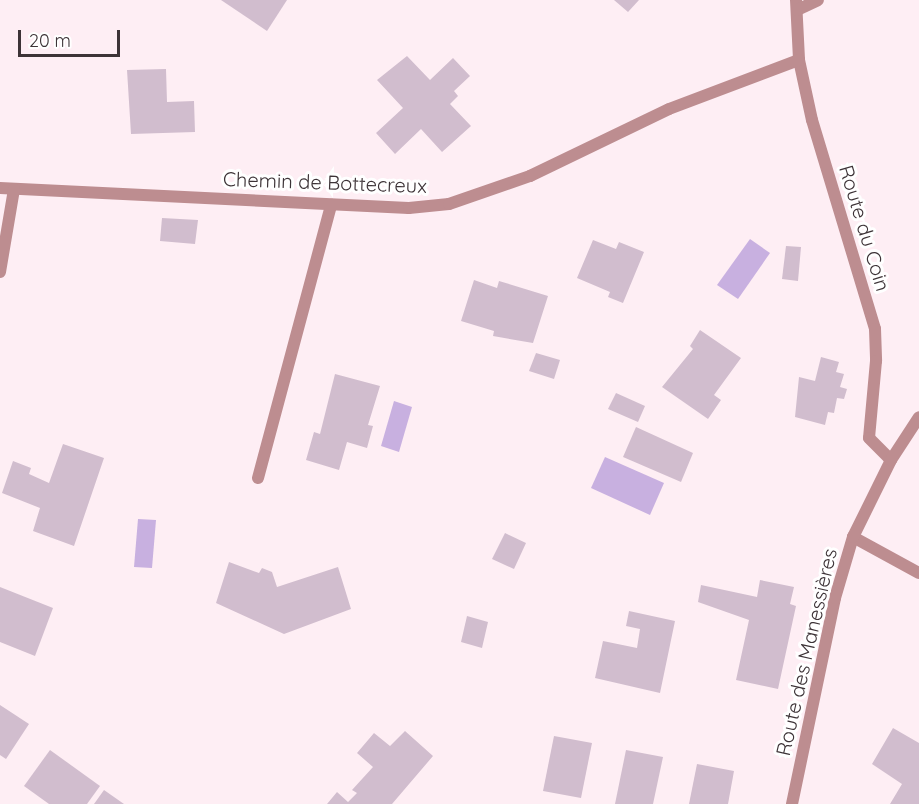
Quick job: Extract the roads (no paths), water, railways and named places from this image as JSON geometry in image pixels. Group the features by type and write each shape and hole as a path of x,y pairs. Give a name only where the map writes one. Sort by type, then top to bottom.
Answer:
{"street":[{"path":"797,5 818,0"},
{"name":"Route du Coin","path":"797,5 800,60 826,171 860,272 874,329 876,362 869,438 891,460"},
{"name":"Chemin de Bottecreux","path":"0,188 409,208 449,204 490,192 669,109 800,60"},
{"path":"0,272 14,189"},
{"path":"258,478 331,205"},
{"name":"Route des Manessières","path":"792,804 835,598 853,537 891,460 919,417"},
{"path":"853,537 919,573"}]}
